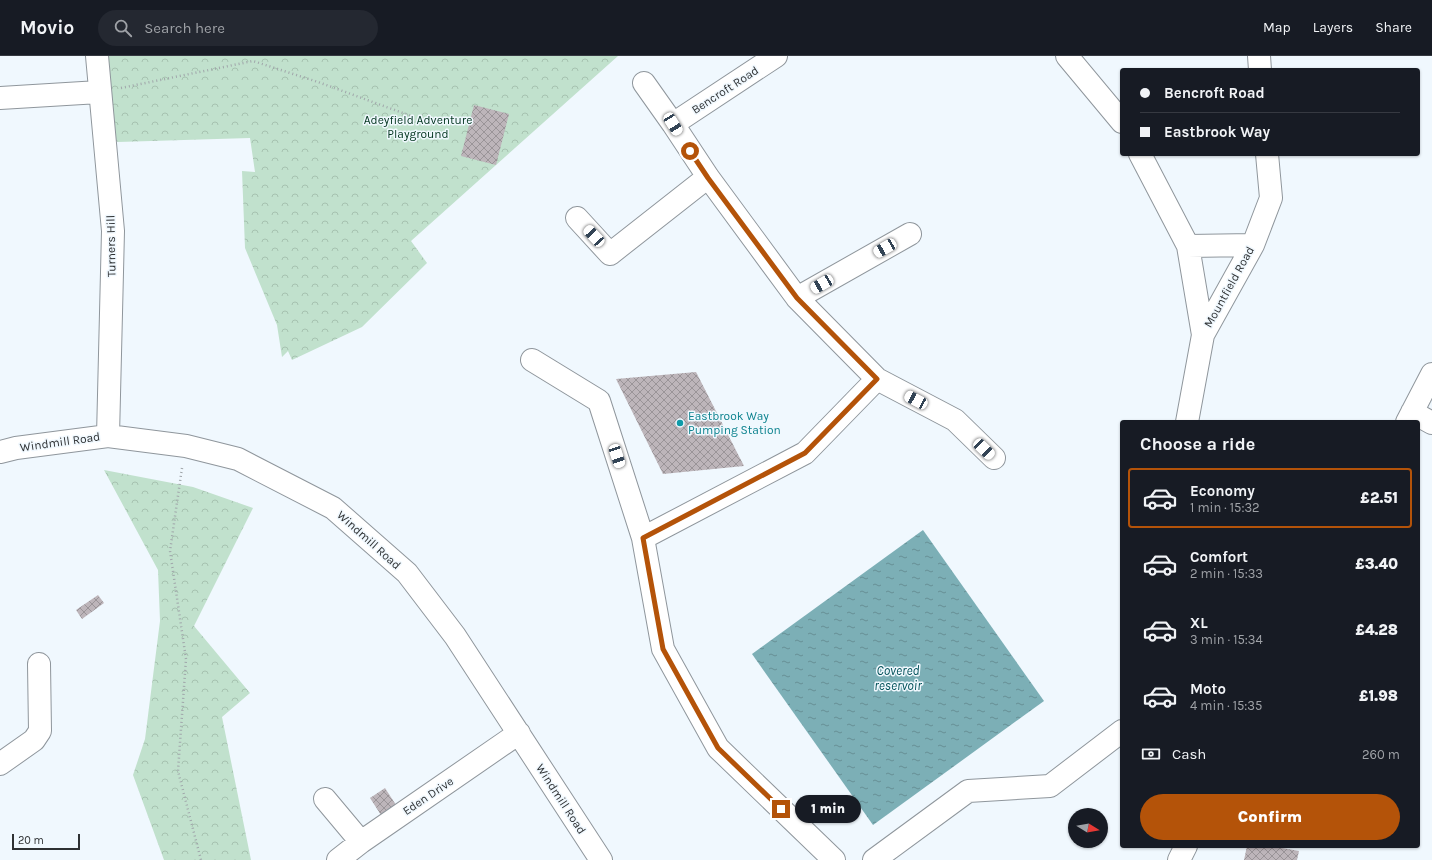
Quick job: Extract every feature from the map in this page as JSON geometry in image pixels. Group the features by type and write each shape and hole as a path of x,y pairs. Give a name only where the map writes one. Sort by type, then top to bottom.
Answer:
{"street":[{"name":"Turners Hill","path":"97,56 112,231 108,436"},
{"name":"Bencroft Road","path":"673,124 776,56"},
{"path":"1067,56 1120,120"},
{"path":"1259,56 1260,68"},
{"path":"644,83 708,178 797,298 877,379 955,420 994,458"},
{"path":"0,98 99,92"},
{"path":"1141,156 1188,246 1203,335"},
{"name":"Mountfield Road","path":"1187,420 1203,335 1253,245 1271,198 1267,156"},
{"path":"577,218 610,254 708,178"},
{"path":"797,298 910,234"},
{"path":"1188,246 1253,245"},
{"path":"532,360 599,401 643,538 663,649 718,748 834,860"},
{"path":"1432,374 1409,417 1432,422"},
{"path":"643,538 805,453 877,379"},
{"name":"Windmill Road","path":"0,452 16,448 108,436 186,446 238,459 333,508 407,573 455,636 601,860"},
{"path":"0,764 34,740 40,731 39,664"},
{"name":"Eden Drive","path":"338,860 361,842 519,733"},
{"path":"874,860 968,791 1050,786 1120,733"},
{"path":"325,798 361,842"},
{"path":"1179,860 1185,848"}],"path":[{"path":"99,92 253,61 318,82 411,116"},
{"path":"186,446 170,551 186,659 178,772 201,860"}],"green space":[{"name":"Adeyfield Adventure Playground","path":"107,56 618,56 411,241 427,263 362,327 292,360 288,351 282,357 277,325 245,248 242,171 255,172 250,138 118,142 108,135"},
{"path":"104,470 193,487 253,508 194,626 250,693 222,717 251,860 164,860 133,775 145,739 160,621 158,570"}],"water":[{"name":"Covered reservoir","path":"923,530 1044,701 873,825 752,654"}],"building":[{"path":"474,105 509,114 496,165 461,156"},
{"name":"Eastbrook Way Pumping Station","path":"696,372 744,466 663,474 616,379"},
{"path":"98,595 104,603 82,619 76,610"},
{"path":"385,788 396,805 381,815 370,798"},
{"path":"1247,848 1282,848 1299,851 1297,860 1244,860"}],"place":[{"name":"Eastbrook Way Pumping Station","path":"680,423"}],"route":[{"path":"690,151 708,178 797,298 877,379 805,453 643,538 663,649 718,748 781,809"}]}
